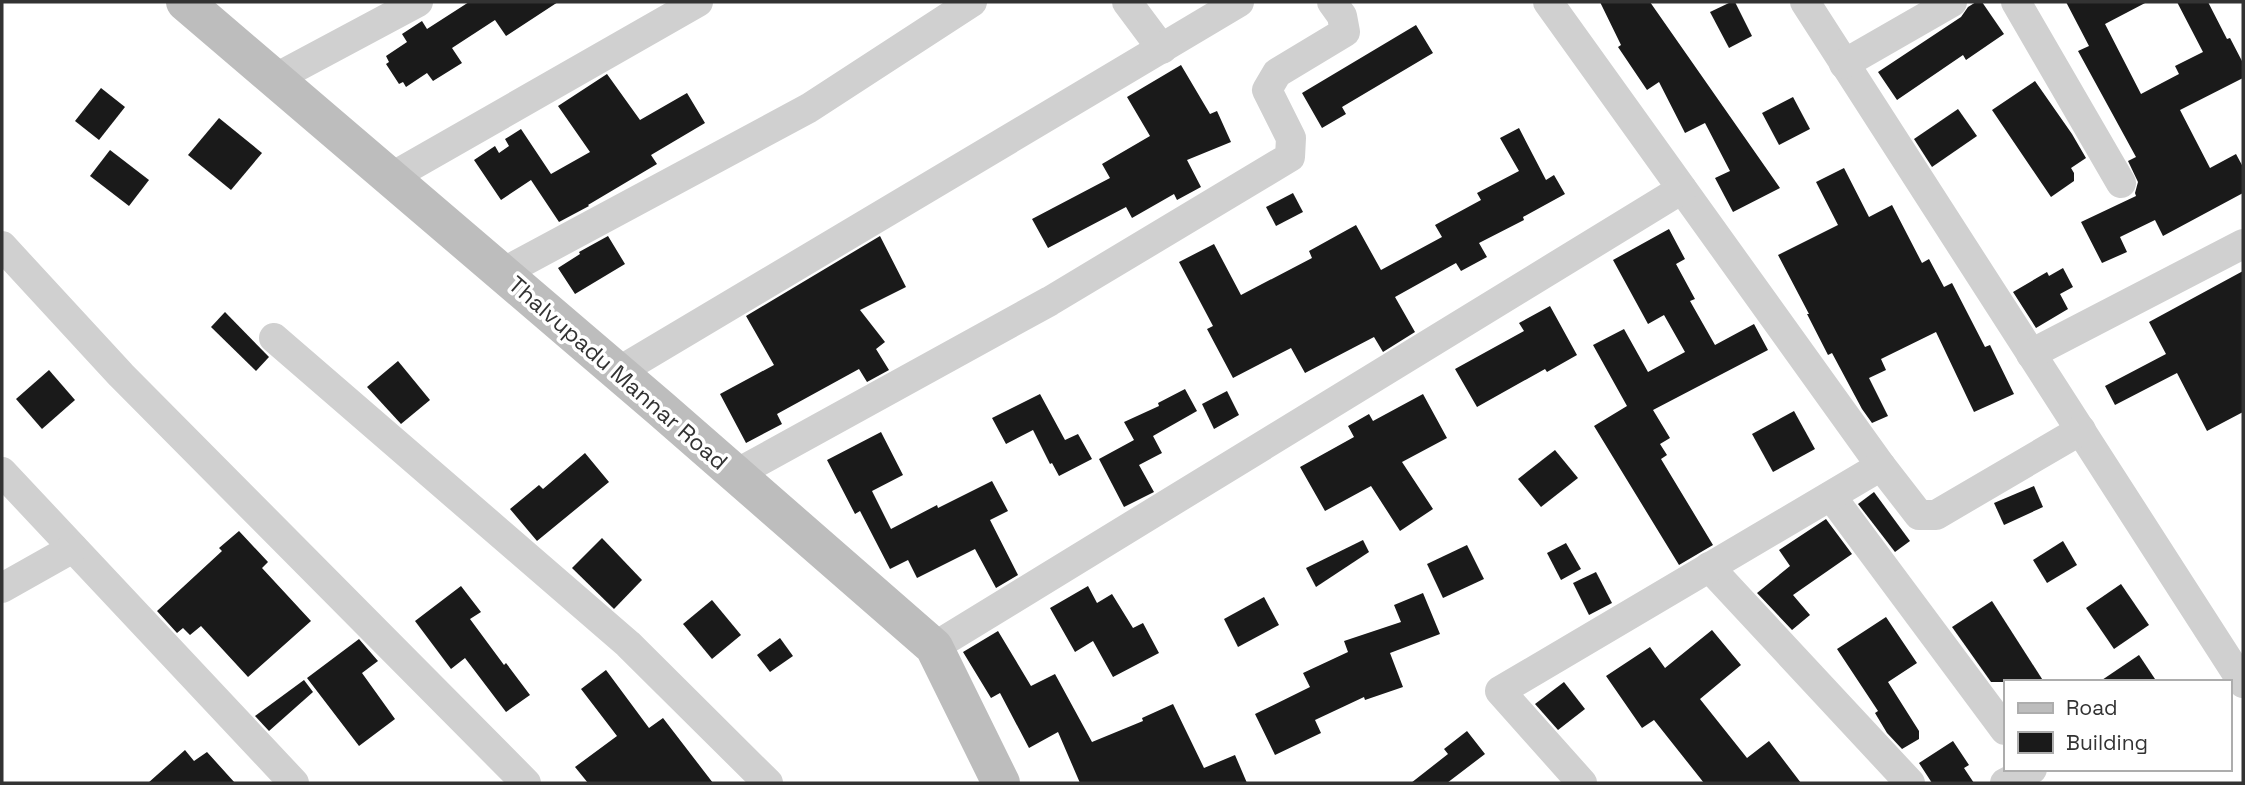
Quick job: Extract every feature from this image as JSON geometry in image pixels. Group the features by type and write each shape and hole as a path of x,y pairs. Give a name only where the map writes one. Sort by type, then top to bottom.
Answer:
{"street":[{"name":"Thalvupadu Mannar Road","path":"185,2 618,372 934,647 1001,783"},
{"path":"274,79 418,2"},
{"path":"390,178 698,2"},
{"path":"502,273 809,108 972,2"},
{"path":"1127,2 1162,49"},
{"path":"618,372 1239,2"},
{"path":"736,474 1051,301 1290,157 1291,138 1267,90 1277,73 1345,32 1342,16 1332,2"},
{"path":"1548,2 1919,515 1936,515 2081,429"},
{"path":"1805,2 2243,683"},
{"path":"1844,64 1952,2"},
{"path":"2016,2 2121,183"},
{"path":"934,647 1682,188"},
{"path":"2031,354 2243,244"},
{"path":"2,246 121,375 526,783"},
{"path":"274,338 628,644 768,783"},
{"path":"1582,783 1500,691 1881,466"},
{"path":"2,472 294,783"},
{"path":"1831,496 2004,729"},
{"path":"2,588 73,548"},
{"path":"1709,567 1910,783"},
{"path":"2005,783 2029,771"}],"building":[{"path":"469,2 558,2 506,36 495,20 452,48 462,63 433,81 427,73 406,87 403,82 399,84 386,64 389,62 386,56 407,42 402,34 422,21 427,29"},
{"path":"1600,2 1650,2 1780,188 1733,212 1715,178 1730,171 1705,123 1685,133 1659,82 1647,90 1618,47 1621,45"},
{"path":"1735,2 1752,36 1729,48 1710,12"},
{"path":"1982,2 2004,34 1966,60 1963,55 1897,100 1878,72 1961,17 1968,7"},
{"path":"2066,2 2147,2 2105,24 2141,94 2179,74 2175,66 2203,52 2177,2 2208,2 2243,63 2243,78 2180,110 2210,168 2236,154 2243,167 2243,193 2163,236 2155,220 2120,237 2127,252 2102,263 2081,222 2136,196 2138,182 2128,161 2136,157 2078,51 2089,46"},
{"path":"1416,25 1433,53 1342,107 1346,114 1322,128 1302,93"},
{"path":"1181,65 1210,114 1217,111 1231,142 1187,160 1201,187 1177,200 1174,194 1132,218 1126,207 1048,248 1032,219 1110,178 1102,164 1150,136 1127,97"},
{"path":"607,74 640,120 687,93 705,123 651,155 657,164 559,222 531,180 501,200 474,160 495,146 499,153 509,146 505,139 521,129 551,174 590,152 558,106"},
{"path":"2035,81 2086,158 2071,168 2074,181 2051,197 1992,110"},
{"path":"101,88 125,107 99,140 75,121"},
{"path":"1793,97 1810,129 1779,145 1762,113"},
{"path":"1958,109 1977,136 1932,167 1914,139"},
{"path":"219,118 262,153 231,190 188,155"},
{"path":"1519,128 1546,180 1554,175 1565,194 1523,217 1524,220 1479,243 1487,257 1461,271 1456,263 1395,297 1415,332 1383,352 1374,337 1305,373 1291,348 1233,378 1207,329 1213,326 1179,262 1214,244 1241,295 1312,258 1309,251 1356,225 1381,270 1442,237 1435,225 1481,200 1477,193 1519,171 1500,138"},
{"path":"110,150 149,180 129,206 90,176"},
{"path":"1844,168 1869,217 1892,205 1922,263 1929,259 1944,287 1952,283 1985,347 1990,345 2014,394 1974,412 1936,332 1881,359 1886,370 1869,378 1888,416 1872,423 1832,353 1828,355 1778,255 1838,225 1816,182"},
{"path":"1293,193 1303,212 1276,226 1266,207"},
{"path":"1669,229 1685,259 1676,264 1695,299 1690,301 1715,345 1754,324 1768,350 1653,410 1670,438 1660,444 1667,455 1661,459 1713,545 1679,565 1594,426 1627,406 1593,345 1624,329 1648,372 1685,352 1664,315 1648,324 1613,260"},
{"path":"608,236 625,264 575,294 558,268 580,254 579,252"},
{"path":"880,236 906,287 860,310 885,342 876,349 889,370 867,382 859,369 777,414 782,424 746,443 720,394 774,365 746,316"},
{"path":"2063,268 2073,287 2060,294 2068,309 2036,328 2013,292 2047,272 2049,276"},
{"path":"2243,271 2243,412 2207,431 2177,373 2115,405 2105,386 2166,354 2149,322"},
{"path":"1550,306 1577,355 1547,372 1545,369 1477,407 1455,369 1524,331 1519,323"},
{"path":"225,312 269,357 256,371 211,327"},
{"path":"398,361 430,400 401,424 367,387"},
{"path":"49,370 75,400 42,429 16,399"},
{"path":"1185,389 1197,411 1153,436 1162,453 1139,465 1154,492 1124,507 1099,459 1134,440 1124,422 1159,406 1158,403"},
{"path":"1227,391 1239,415 1214,429 1202,404"},
{"path":"1040,394 1065,440 1078,434 1092,459 1059,476 1033,430 1006,444 992,418"},
{"path":"1423,394 1447,438 1402,462 1433,509 1400,531 1371,486 1325,511 1300,467 1354,437 1348,426 1369,414 1373,421"},
{"path":"1794,411 1815,449 1773,472 1752,434"},
{"path":"881,432 903,475 872,491 891,529 992,481 1008,511 990,520 1018,575 996,588 975,549 917,578 908,560 890,569 860,511 855,514 827,460"},
{"path":"1555,450 1578,478 1541,507 1518,479"},
{"path":"585,453 609,482 537,541 510,509 539,485 543,489"},
{"path":"2034,486 2043,507 2004,525 1994,503"},
{"path":"1874,492 1910,541 1895,552 1858,504"},
{"path":"1826,519 1852,554 1793,595 1810,615 1792,630 1757,593 1790,566 1779,550"},
{"path":"239,531 268,562 262,568 311,621 248,677 201,626 190,635 183,628 177,633 157,611 222,551 219,548"},
{"path":"602,538 642,580 614,609 572,568"},
{"path":"1363,540 1369,552 1316,587 1306,568"},
{"path":"2063,541 2077,565 2047,583 2033,560"},
{"path":"1566,543 1581,569 1561,580 1547,553"},
{"path":"1467,545 1484,579 1443,598 1427,564"},
{"path":"1596,572 1612,603 1589,615 1573,583"},
{"path":"2121,584 2149,625 2114,649 2086,608"},
{"path":"461,586 481,612 470,619 530,695 506,712 465,658 451,669 415,621"},
{"path":"1088,586 1097,603 1112,594 1133,628 1143,623 1159,653 1113,677 1093,641 1075,652 1050,608"},
{"path":"1423,593 1440,634 1390,653 1403,687 1365,700 1364,697 1315,720 1321,733 1275,755 1255,714 1310,687 1303,673 1348,652 1344,641 1401,622 1394,605"},
{"path":"1264,597 1279,625 1238,647 1224,619"},
{"path":"712,600 741,635 712,659 683,624"},
{"path":"1992,601 2043,680 1991,682 1952,627"},
{"path":"1886,617 1917,663 1888,682 1919,731 1919,739 1902,749 1887,733 1875,713 1878,711 1837,649"},
{"path":"1712,630 1741,665 1700,699 1747,758 1769,741 1801,783 1704,783 1654,720 1642,728 1606,676 1650,647 1665,668"},
{"path":"998,631 1031,686 1055,674 1092,742 1143,721 1142,718 1173,704 1204,768 1235,755 1247,783 1080,783 1058,732 1029,748 1000,693 991,698 963,652"},
{"path":"780,638 793,656 770,672 757,655"},
{"path":"359,639 378,661 362,673 395,719 359,746 307,678"},
{"path":"2139,655 2156,680 2102,680"},
{"path":"606,670 649,728 663,718 713,783 588,783 575,767 617,736 581,689"},
{"path":"304,680 313,692 269,731 255,716"},
{"path":"1564,682 1585,709 1558,730 1535,704"},
{"path":"1467,731 1485,754 1447,783 1411,783 1448,754 1444,749"},
{"path":"1953,741 1969,765 1964,768 1974,783 1932,783 1919,763"},
{"path":"185,750 194,761 207,752 235,783 148,783"}]}
